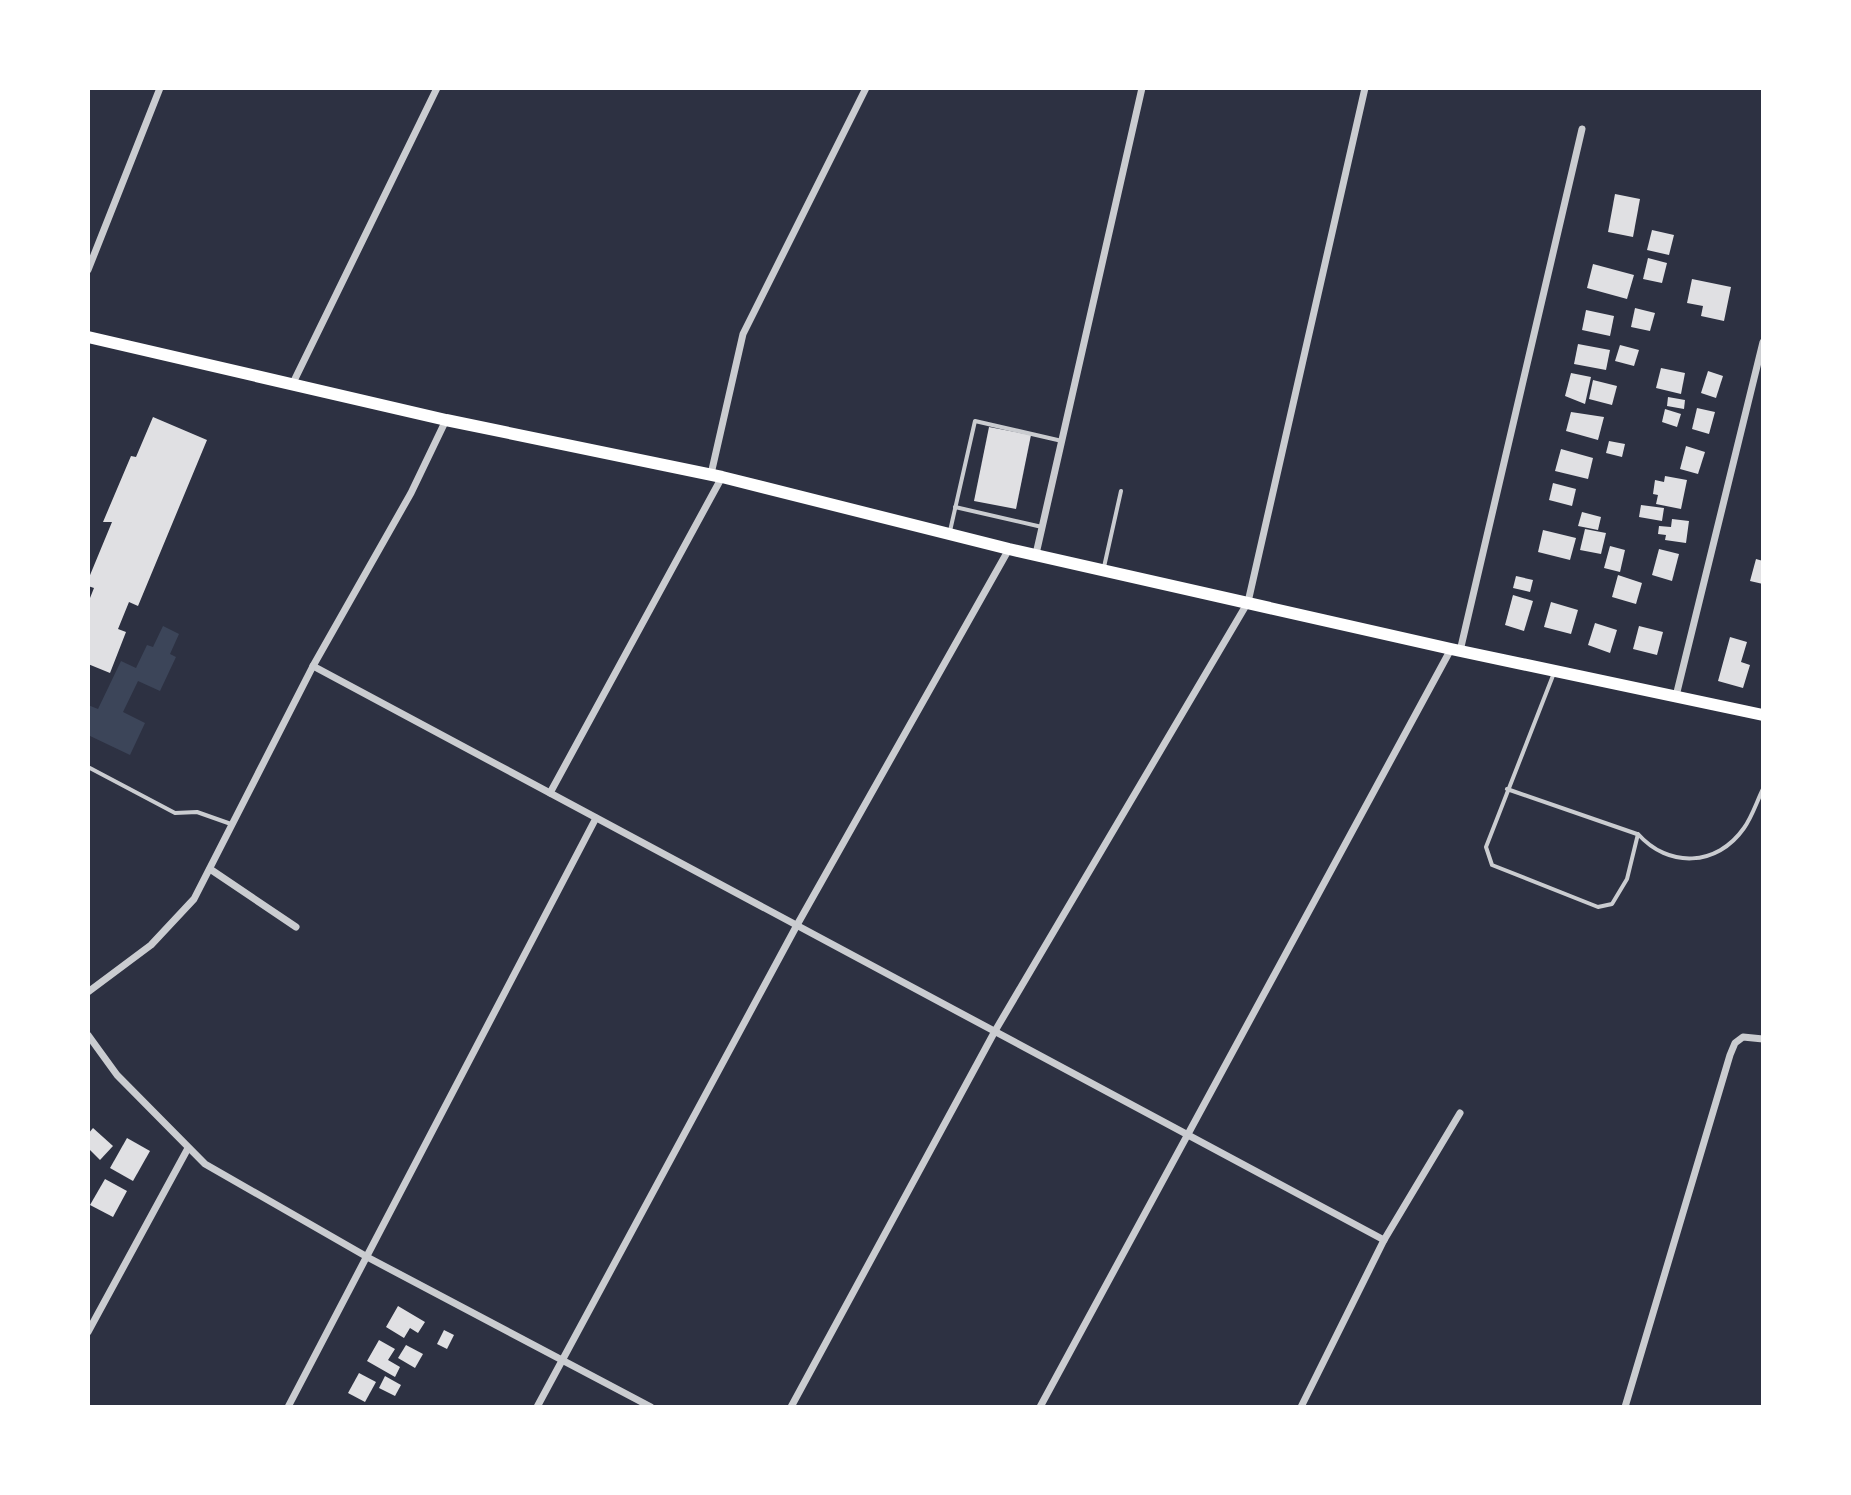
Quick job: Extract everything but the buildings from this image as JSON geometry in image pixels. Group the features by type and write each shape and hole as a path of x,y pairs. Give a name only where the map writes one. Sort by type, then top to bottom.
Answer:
{"main road":[{"path":"88,337 446,420 716,476 1009,549 1456,650 1763,715"}],"street":[{"path":"88,270 160,88"},
{"path":"292,385 437,88"},
{"path":"550,793 716,476 743,334 866,88"},
{"path":"1036,554 1142,88"},
{"path":"791,1407 995,1031 1248,602 1365,88"},
{"path":"1040,1407 1186,1135 1456,650 1582,129"},
{"path":"1676,696 1763,342"},
{"path":"88,992 151,945 194,899 313,666 411,493 446,420"},
{"path":"537,1407 797,925 1009,549"},
{"path":"313,666 1384,1240"},
{"path":"288,1407 369,1258 596,818"},
{"path":"210,869 296,927"},
{"path":"88,1035 117,1075 187,1150 222,1175 369,1258 651,1407"},
{"path":"1625,1407 1730,1055 1735,1043 1743,1037 1763,1039"},
{"path":"1301,1407 1384,1240 1460,1113"},
{"path":"88,1332 187,1150"}],"lane":[{"path":"949,534 975,421 1062,441"},
{"path":"1104,569 1121,491"},
{"path":"955,507 1042,527"},
{"path":"1555,671 1486,847 1492,865 1598,907 1612,904 1627,879 1638,834"},
{"path":"88,767 175,813 197,812 233,825"},
{"path":"1507,789 1638,834 1649,847 1678,860 1701,859 1722,850 1744,829 1763,789"}],"shaded area":[{"path":"163,626 179,634 170,654 176,657 160,691 138,681 123,712 145,723 130,755 88,735 88,705 98,709 121,661 136,668 147,645 153,647"}]}
